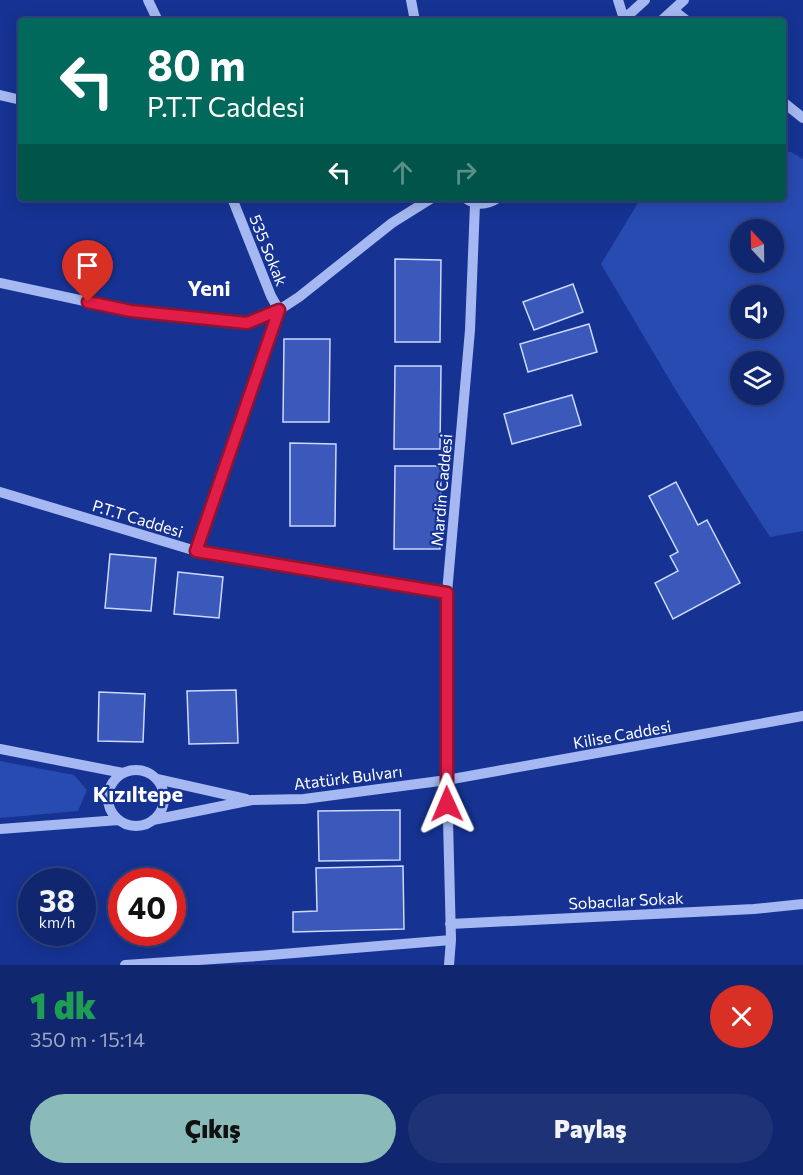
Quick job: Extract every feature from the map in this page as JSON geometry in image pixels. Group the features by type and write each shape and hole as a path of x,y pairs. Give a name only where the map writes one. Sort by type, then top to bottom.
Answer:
{"street":[{"path":"148,0 157,18"},
{"path":"411,0 414,18"},
{"path":"618,0 622,18"},
{"path":"625,18 645,0"},
{"path":"664,18 684,0"},
{"path":"673,10 683,18"},
{"path":"0,95 18,99"},
{"path":"786,104 803,118"},
{"name":"535 Sokak","path":"196,551 279,310 271,296 233,201"},
{"path":"0,283 131,311 247,323 279,310 300,297 392,223 427,201"},
{"name":"Mardin Caddesi","path":"449,965 451,940 447,780 447,593 470,330 470,201 483,204 493,201"},
{"name":"P.T.T Caddesi","path":"0,492 196,551 447,593"},
{"name":"Kilise Caddesi","path":"447,780 803,716"},
{"name":"Atatürk Bulvarı","path":"0,749 123,773 132,770 141,771 150,773 157,779 252,801"},
{"path":"119,820 113,813 109,795 116,779 123,773"},
{"path":"153,820 160,813 164,796 157,779"},
{"name":"Atatürk Bulvarı","path":"0,829 119,820 136,825 252,801 304,799 447,780"},
{"name":"Sobacılar Sokak","path":"450,924 754,909 803,904"},
{"path":"125,965 258,961 451,940"}],"shaded area":[{"path":"786,152 791,152 803,159 803,531 770,537 675,389 601,264 639,201 786,201"},
{"path":"0,761 74,775 87,790 78,811 0,818"}],"building":[{"path":"395,259 441,260 440,342 395,342"},
{"path":"573,284 583,312 534,330 523,302"},
{"path":"589,324 597,352 528,372 520,344"},
{"path":"284,339 330,339 329,422 283,422"},
{"path":"395,366 441,366 440,449 394,449"},
{"path":"572,395 581,425 512,444 504,414"},
{"path":"290,443 336,444 335,526 290,526"},
{"path":"395,466 441,466 440,549 394,549"},
{"path":"676,482 698,525 707,520 740,583 673,619 655,583 678,571 670,556 678,552 649,496"},
{"path":"110,554 156,558 151,611 105,608"},
{"path":"178,572 223,577 219,618 174,614"},
{"path":"236,690 238,743 189,744 187,691"},
{"path":"99,692 145,694 143,742 98,741"},
{"path":"400,810 400,860 319,861 318,811"},
{"path":"403,866 404,929 293,932 293,912 317,911 316,868"}],"district":[{"name":"Yeni","path":"209,287"},
{"name":"Kızıltepe","path":"138,793"}],"route":[{"path":"88,302 131,311 247,323 279,310 196,551 447,593 447,804"}]}
